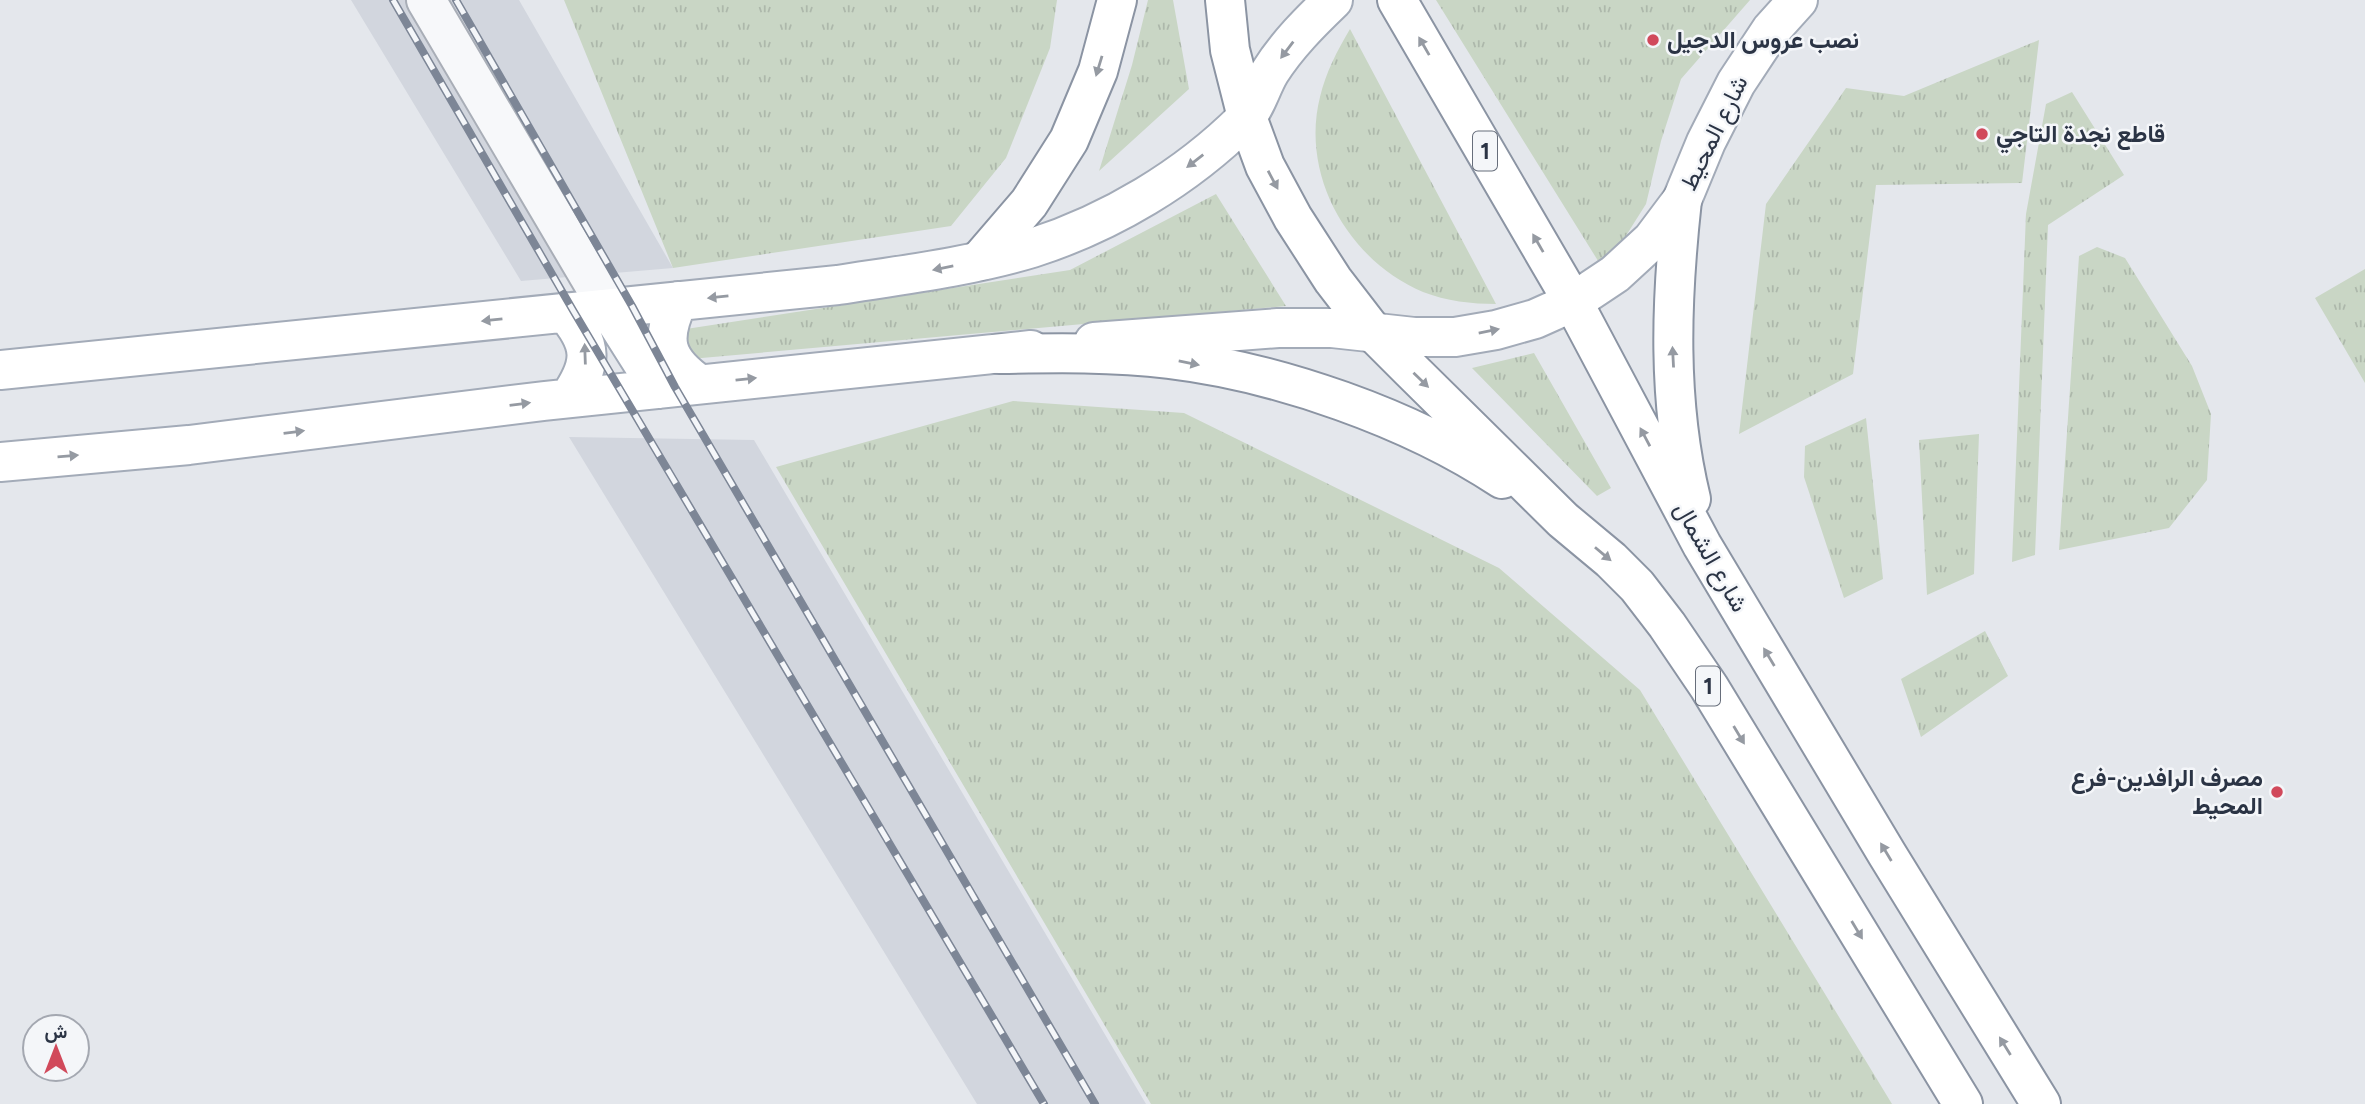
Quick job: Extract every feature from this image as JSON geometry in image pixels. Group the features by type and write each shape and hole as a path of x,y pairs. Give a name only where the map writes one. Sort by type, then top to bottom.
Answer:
{"main road":[{"path":"980,260 1030,203 1069,140 1098,71 1117,0"},
{"name":"1","path":"1224,0 1230,50 1247,117 1265,166 1293,218 1333,280 1373,332 1563,520 1611,560 1637,586 1667,625 1717,699 1963,1104"},
{"path":"0,370 838,285 980,260 1043,244 1079,231 1125,209 1168,182 1247,117 1270,72 1300,32 1333,0"},
{"name":"شارع الشمال","path":"1397,0 1573,302 1702,545 2041,1104"},
{"name":"شارع المحيط","path":"1682,200 1735,83 1771,30 1798,0"},
{"path":"0,462 189,445 569,398 1092,342 1278,328 1332,328 1414,337 1455,337 1496,330 1535,319 1573,302 1615,274 1652,240 1682,200"},
{"path":"1682,200 1674,269 1672,339 1675,394 1686,477 1702,545"},
{"path":"678,301 668,323 668,348 679,370 699,384"},
{"path":"608,310 659,389"},
{"path":"565,312 581,331 587,354 583,378 569,398"},
{"path":"999,354 1085,352 1170,359 1255,375 1337,400 1416,432 1492,472 1563,520"}],"street":[{"path":"426,0 608,310"}],"shaded area":[{"path":"351,0 519,0 673,268 521,281"},
{"path":"569,437 754,440 1146,1104 977,1104"}],"green space":[{"path":"564,0 1057,0 1050,48 1006,158 951,226 673,268"},
{"path":"1148,0 1173,0 1189,89 1099,171 1132,65"},
{"path":"1436,0 1750,0 1681,79 1661,141 1646,204 1622,242 1600,264"},
{"path":"1350,29 1496,304 1441,298 1397,278 1373,260 1353,238 1336,212 1324,185 1317,156 1316,127 1325,79"},
{"path":"2039,40 2022,183 1876,185 1853,374 1739,434 1766,204 1846,88 1904,96"},
{"path":"2072,92 2124,175 2048,225 2035,555 2012,562 2026,214 2046,104"},
{"path":"1216,194 1286,306 679,360 673,331 1070,270"},
{"path":"2097,247 2125,258 2192,366 2211,414 2207,480 2169,528 2059,550 2079,256"},
{"path":"2365,269 2365,383 2315,298"},
{"path":"1534,353 1611,488 1597,496 1472,368"},
{"path":"1013,401 1184,413 1499,568 1640,690 1892,1104 1151,1104 776,467"},
{"path":"1866,418 1883,579 1844,598 1804,477 1805,446"},
{"path":"1979,434 1974,574 1927,595 1919,440"},
{"path":"1985,631 2008,676 1921,737 1901,679"}],"railway":[{"path":"393,0 574,312 1044,1104"},
{"path":"456,0 632,306 675,387 1095,1104"}],"place":[{"name":"نصب عروس الدجيل","path":"1653,40"},
{"name":"قاطع نجدة التاجي","path":"1982,134"},
{"name":"مصرف الرافدين-فرع المحيط","path":"2277,792"}]}
